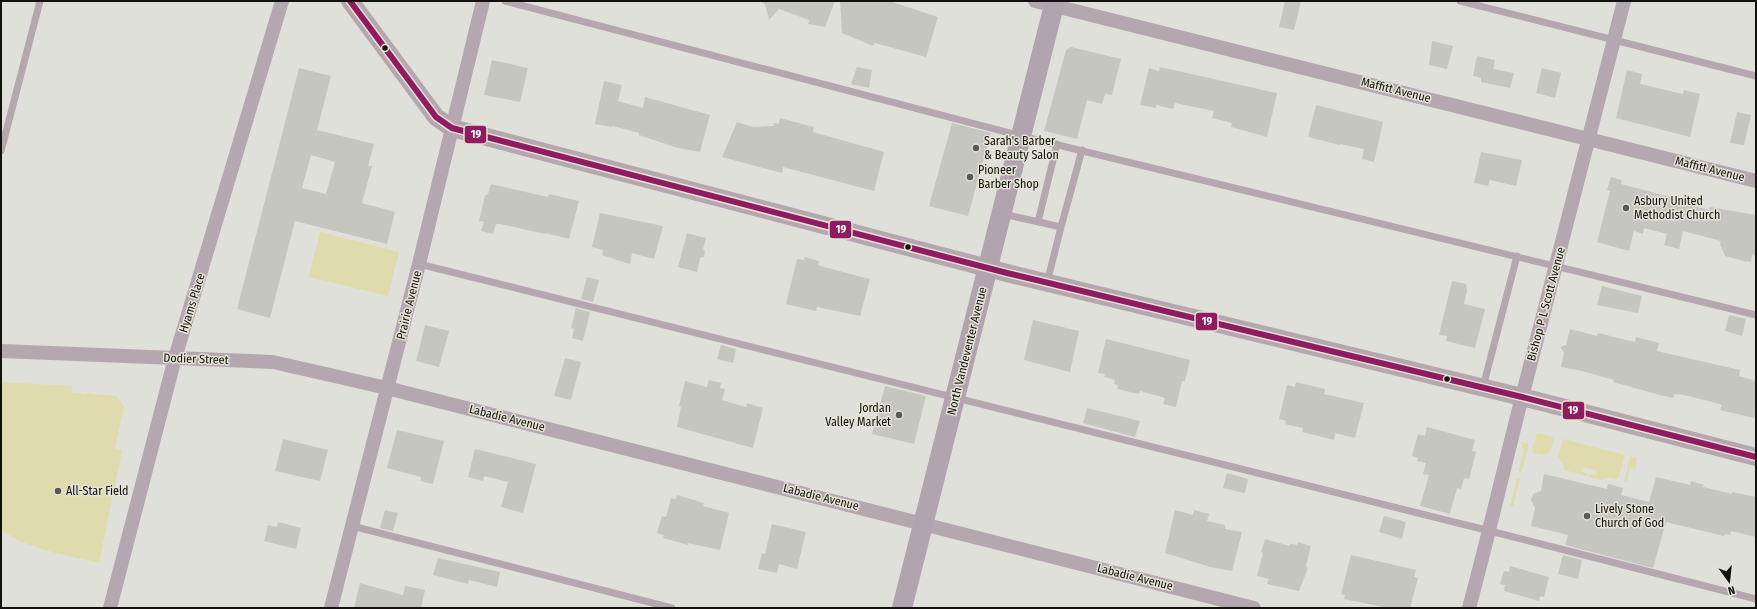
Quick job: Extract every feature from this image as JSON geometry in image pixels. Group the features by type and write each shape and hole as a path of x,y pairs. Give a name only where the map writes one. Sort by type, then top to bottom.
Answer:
{"main road":[{"name":"North Vandeventer Avenue","path":"902,608 1055,3"}],"street":[{"name":"Hyams Place","path":"110,608 175,358 282,1"},
{"path":"350,1 436,117 452,128 1047,283 1522,397 1756,458"},
{"name":"Prairie Avenue","path":"331,608 419,264 483,1"},
{"name":"Maffitt Avenue","path":"1035,1 1055,3 1756,181"},
{"name":"Bishop P L Scott Avenue","path":"1469,608 1490,531 1522,397 1590,138 1624,1"},
{"name":"Dodier Street","path":"1,351 273,362 387,388"},
{"name":"Labadie Avenue","path":"387,388 1254,608"}],"lane":[{"path":"1,151 40,1"},
{"path":"505,1 1021,136 1556,265 1756,315"},
{"path":"1460,1 1756,76"},
{"path":"1038,222 1058,144"},
{"path":"1047,283 1082,150"},
{"path":"1002,213 1061,226"},
{"path":"1483,388 1508,294 1516,256"},
{"path":"419,264 1490,531 1756,599"},
{"path":"352,526 672,608"}],"shaded area":[{"path":"320,232 399,252 388,296 309,277"},
{"name":"All-Star Field","path":"1,382 72,386 72,393 87,394 87,392 92,394 117,396 124,407 115,448 123,450 99,563 36,547 12,537 1,530"},
{"path":"1537,433 1554,437 1549,453 1543,455 1532,452"},
{"path":"1563,439 1625,455 1619,477 1616,479 1608,477 1601,480 1589,477 1590,474 1596,475 1596,470 1586,468 1581,469 1581,471 1587,474 1587,476 1564,470 1563,464 1558,457"},
{"path":"1521,442 1529,444 1522,472 1519,471 1523,451"},
{"path":"1630,456 1637,458 1635,469 1630,468 1627,482 1624,481"},
{"path":"1517,478 1520,479 1513,507 1510,506"}],"building":[{"path":"761,1 835,1 825,27 808,24 809,20 779,9 769,20 765,4"},
{"path":"840,1 889,1 938,17 926,57 875,43 873,46 842,33"},
{"path":"1285,1 1301,1 1294,30 1279,27"},
{"path":"1432,41 1453,46 1447,69 1429,65"},
{"path":"1071,47 1121,59 1112,95 1105,94 1102,104 1087,100 1077,139 1044,131 1066,50"},
{"path":"1477,56 1495,60 1493,69 1514,73 1510,88 1481,82 1481,78 1473,76"},
{"path":"492,60 528,68 520,102 484,95"},
{"path":"857,67 872,70 869,88 851,84"},
{"path":"1160,67 1277,93 1267,137 1231,127 1232,123 1212,118 1214,111 1175,103 1173,109 1156,105 1156,108 1140,105 1149,68 1159,71"},
{"path":"299,68 331,76 317,130 374,144 368,166 372,166 362,203 395,212 387,244 295,221 270,318 237,309","holes":["311,155 335,162 326,194 302,188"]},
{"path":"1542,68 1561,73 1555,98 1536,93"},
{"path":"1627,70 1642,74 1640,84 1683,94 1684,90 1700,94 1690,137 1616,118"},
{"path":"604,81 622,85 618,101 643,108 645,97 710,115 700,152 678,148 639,135 639,133 613,126 595,124"},
{"path":"1316,105 1383,122 1374,162 1362,159 1364,149 1308,137"},
{"path":"1737,112 1751,115 1744,145 1730,143"},
{"path":"780,118 814,127 813,132 884,152 874,191 783,167 782,173 722,157 737,122 753,127 773,126 774,123 779,124"},
{"path":"952,123 991,133 968,216 929,206"},
{"path":"1481,152 1522,160 1516,186 1490,180 1488,186 1474,183"},
{"path":"1611,177 1622,180 1621,184 1671,197 1671,200 1709,210 1710,207 1756,215 1756,256 1752,255 1751,262 1747,262 1725,256 1720,244 1721,241 1683,231 1679,249 1664,245 1667,234 1644,228 1643,234 1634,231 1629,251 1597,242 1610,191 1607,190"},
{"path":"491,184 548,197 549,194 579,201 569,239 500,224 496,224 493,234 481,231 484,222 479,221 485,196 488,194"},
{"path":"600,213 663,226 654,259 632,253 630,264 602,255 603,250 592,247"},
{"path":"687,233 706,238 703,249 705,251 704,257 700,258 697,272 678,267"},
{"path":"805,257 819,261 818,265 870,279 860,316 817,307 816,311 786,304 797,259 804,260"},
{"path":"587,277 599,280 593,302 581,299"},
{"path":"1452,281 1466,284 1467,291 1464,304 1485,309 1475,348 1446,341 1447,336 1439,335"},
{"path":"1602,286 1642,296 1638,313 1597,305"},
{"path":"576,308 590,312 583,341 572,338 574,329 571,328"},
{"path":"1729,315 1746,319 1742,336 1725,331"},
{"path":"1033,320 1079,331 1070,372 1024,360"},
{"path":"425,325 449,331 439,367 416,361"},
{"path":"1570,329 1597,336 1598,333 1635,342 1636,337 1659,343 1657,351 1740,370 1739,376 1756,381 1756,412 1754,418 1720,410 1722,405 1712,402 1684,395 1675,394 1673,398 1660,395 1613,382 1614,380 1561,367 1564,353 1560,347 1566,345"},
{"path":"1106,339 1190,360 1185,381 1182,381 1176,407 1163,404 1165,398 1140,391 1139,394 1117,389 1118,385 1114,384 1115,380 1104,377 1105,374 1098,373"},
{"path":"721,345 736,349 733,363 717,359"},
{"path":"565,358 581,362 571,400 554,396"},
{"path":"709,380 721,383 720,388 725,389 722,400 746,407 747,403 763,408 753,448 677,427 681,407 679,406 685,381 707,387"},
{"path":"1296,382 1325,389 1324,394 1364,403 1355,438 1335,433 1334,440 1302,432 1303,428 1285,424 1286,421 1279,419 1287,385 1295,387"},
{"name":"Jordan Valley Market","path":"885,386 926,396 914,444 872,434"},
{"path":"1087,408 1140,421 1135,437 1083,423"},
{"path":"1427,427 1475,440 1472,451 1476,452 1469,479 1464,478 1461,489 1457,488 1450,514 1420,506 1429,475 1423,474 1426,463 1417,461 1418,458 1412,456 1418,434 1425,436"},
{"path":"397,430 444,441 433,484 420,481 421,477 387,468"},
{"path":"283,439 328,450 320,481 275,471"},
{"path":"475,449 536,464 523,513 501,507 508,482 484,476 483,481 468,477"},
{"path":"1227,473 1248,479 1245,493 1223,488"},
{"path":"1544,474 1607,489 1608,484 1623,488 1621,495 1649,502 1656,477 1690,485 1691,481 1704,485 1703,487 1732,494 1732,492 1756,497 1756,537 1731,531 1730,535 1725,534 1724,536 1666,522 1653,568 1565,545 1568,535 1531,526 1535,508 1531,500 1533,494 1541,491"},
{"path":"677,495 704,503 703,506 729,513 720,550 688,543 688,545 663,538 664,535 657,533 662,516 666,517 671,498 676,499"},
{"path":"385,510 398,513 393,531 380,528"},
{"path":"1175,510 1193,515 1194,510 1209,514 1207,521 1225,525 1225,529 1242,532 1232,571 1210,567 1165,553"},
{"path":"1384,516 1406,522 1402,539 1379,532"},
{"path":"278,522 301,528 296,549 264,541 268,525 277,527"},
{"path":"772,524 806,532 797,569 779,564 777,573 758,569 762,553 765,554"},
{"path":"1265,539 1290,546 1290,544 1297,545 1298,542 1311,546 1306,566 1308,568 1299,591 1267,584 1269,579 1257,576"},
{"path":"1351,555 1416,570 1414,577 1418,578 1410,608 1388,608 1344,599 1345,595 1341,594"},
{"path":"1563,555 1582,560 1578,579 1558,574"},
{"path":"438,558 500,572 497,587 469,580 468,584 433,575"},
{"path":"1510,566 1549,577 1544,597 1540,596 1539,601 1504,591 1505,585 1500,584 1504,571 1509,572"},
{"path":"360,583 403,595 405,586 425,590 421,608 354,608"}],"transit line":[{"name":"19","path":"350,1 436,117 452,128 1007,273 1522,397 1756,457"}],"place":[{"name":"Sarah's Barber & Beauty Salon","path":"976,148"},
{"name":"Pioneer Barber Shop","path":"970,177"},
{"name":"Asbury United Methodist Church","path":"1626,208"},
{"name":"Jordan Valley Market","path":"899,415"},
{"name":"All-Star Field","path":"58,491"},
{"name":"Lively Stone Church of God","path":"1587,516"}]}
